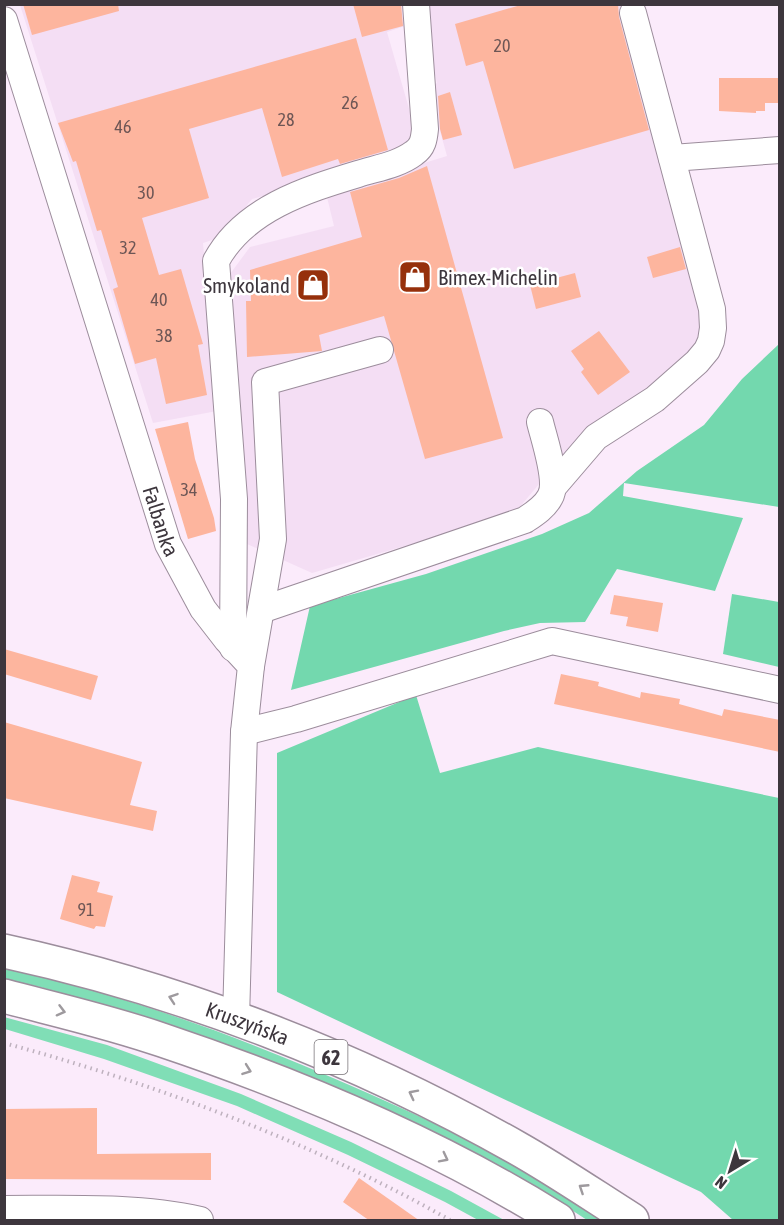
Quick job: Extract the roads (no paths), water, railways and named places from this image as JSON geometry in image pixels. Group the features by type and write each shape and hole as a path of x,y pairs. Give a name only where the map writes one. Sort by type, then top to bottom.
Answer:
{"main road":[{"name":"Kruszyńska","path":"4,951 93,974 236,1019 312,1048 403,1089 478,1127 560,1173 632,1221"},
{"name":"Kruszyńska","path":"4,996 161,1039 282,1083 421,1146 480,1176 558,1221"}],"street":[{"path":"233,648 234,499 216,261 239,230 264,212 314,187 401,161 417,152 424,141 425,129 416,4"},
{"path":"261,610 525,520 550,498 554,486 596,437 655,399 697,362 707,350 713,328 712,309 633,13"},
{"name":"Falbanka","path":"4,20 168,544 203,609 250,666"},
{"path":"672,158 780,150"},
{"path":"236,1019 244,732 250,666 273,538 265,382 380,350"},
{"path":"540,422 554,486"},
{"path":"244,732 296,719 552,640 780,690"},
{"path":"4,1209 136,1212 200,1221"}],"place":[{"name":"Bimex-Michelin","path":"415,277"},
{"name":"Smykoland","path":"313,285"}]}
